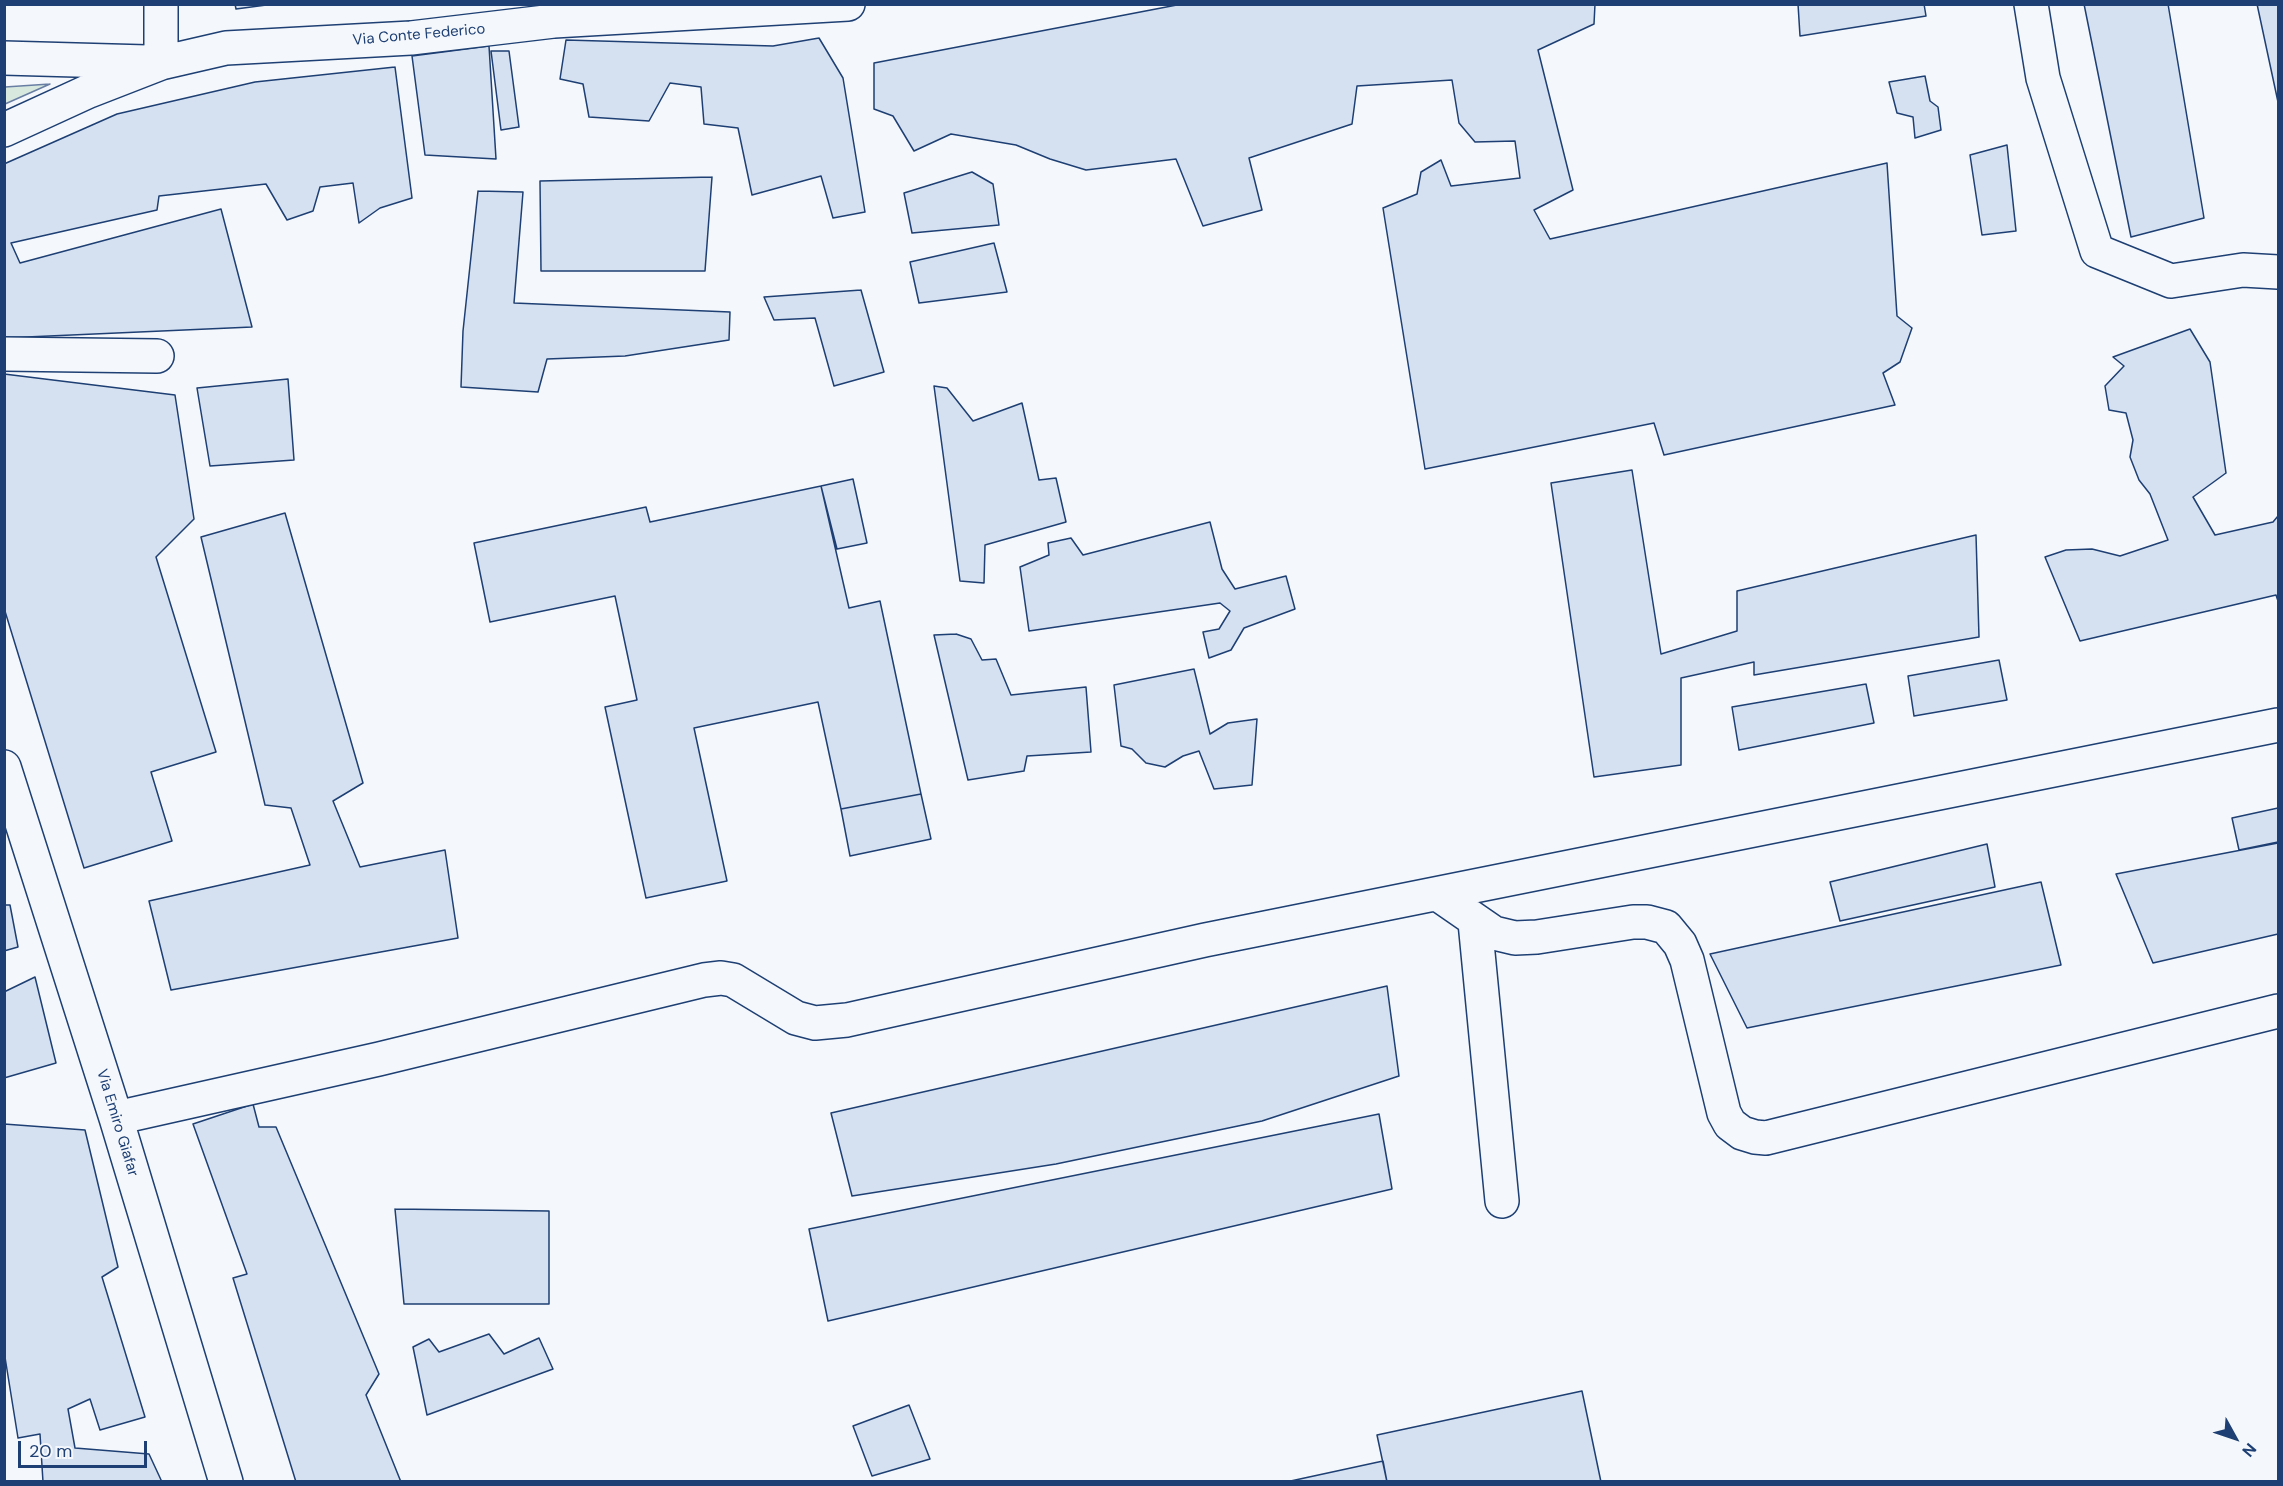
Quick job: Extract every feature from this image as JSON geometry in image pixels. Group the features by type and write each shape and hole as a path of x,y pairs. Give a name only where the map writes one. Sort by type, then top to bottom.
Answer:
{"street":[{"path":"4,58 161,63 161,4"},
{"name":"Via Conte Federico","path":"4,130 89,91 161,63 226,48 411,38 554,21 848,4"},
{"path":"2031,4 2043,78 2097,251 2171,281 2243,270 2278,272"},
{"path":"4,354 157,356"},
{"path":"116,1118 379,1059 704,980 721,978 733,980 796,1018 816,1023 830,1022 1205,940 1439,895 2278,725"},
{"name":"Via Emiro Giafar","path":"4,766 116,1118 226,1482"},
{"path":"1439,895 1494,933 1515,938 1537,937 1633,922 1647,921 1666,927 1680,944 1687,960 1724,1113 1730,1124 1742,1133 1755,1137 1767,1138 2278,1011"},
{"path":"1475,922 1502,1201"}],"shaded area":[{"path":"50,84 5,104 5,87"}],"building":[{"path":"235,4 274,4 236,9"},
{"path":"1182,4 1595,4 1594,24 1538,50 1573,190 1534,210 1550,239 1887,163 1897,316 1912,328 1900,362 1883,373 1895,405 1664,455 1654,423 1425,469 1383,208 1417,194 1421,172 1441,160 1451,186 1520,178 1515,141 1475,142 1459,123 1452,80 1357,86 1352,124 1249,158 1262,210 1203,226 1176,159 1086,170 1016,145 951,134 914,151 893,116 874,109 874,63"},
{"path":"1798,4 1924,4 1926,16 1800,36"},
{"path":"2084,4 2168,4 2204,218 2131,237"},
{"path":"2257,4 2278,4 2278,102"},
{"path":"819,38 843,78 865,212 833,218 821,176 752,195 738,128 704,124 701,87 670,83 649,121 589,117 583,84 560,79 566,40 773,46"},
{"path":"489,46 496,159 425,155 412,56"},
{"path":"491,51 509,51 519,127 501,130"},
{"path":"395,67 412,198 380,208 359,223 353,183 320,187 313,211 287,220 266,184 159,196 157,210 11,243 20,263 221,209 252,327 4,338 4,164 117,114 255,82"},
{"path":"1925,76 1930,101 1938,107 1941,130 1915,138 1913,117 1897,113 1889,82"},
{"path":"2007,145 2016,231 1982,235 1970,155"},
{"path":"972,172 993,184 999,225 912,233 904,193"},
{"path":"712,177 705,271 541,271 540,181"},
{"path":"478,191 523,192 514,303 730,312 729,340 625,356 547,359 538,392 461,387 463,331"},
{"path":"994,243 1007,292 919,303 910,262"},
{"path":"861,290 884,372 834,386 815,318 774,320 764,297"},
{"path":"2190,329 2210,362 2226,473 2193,497 2215,535 2273,522 2278,516 2278,601 2276,595 2080,641 2045,557 2066,550 2092,549 2120,556 2168,540 2150,494 2139,480 2130,457 2133,440 2126,413 2109,410 2105,386 2124,366 2113,357"},
{"path":"4,374 175,395 194,519 156,557 216,752 151,772 172,841 84,868 4,608"},
{"path":"288,379 294,460 210,466 197,388"},
{"path":"934,386 947,388 973,421 1022,403 1039,480 1056,478 1066,522 985,545 984,583 960,581"},
{"path":"1632,470 1661,654 1737,631 1737,591 1976,535 1979,637 1754,675 1754,662 1681,678 1681,765 1594,777 1551,483"},
{"path":"853,479 867,543 837,549 821,486"},
{"path":"821,486 849,608 880,601 921,794 841,809 818,702 694,728 727,881 646,898 605,707 637,700 615,596 490,622 474,543 646,507 650,522"},
{"path":"285,513 363,783 333,801 360,867 445,850 458,938 171,990 149,901 310,865 291,808 265,805 201,537"},
{"path":"1210,522 1222,569 1235,589 1286,576 1295,609 1244,628 1231,650 1209,658 1203,632 1219,629 1230,611 1220,603 1029,631 1020,567 1049,555 1048,543 1071,538 1083,555"},
{"path":"956,634 971,639 982,660 996,659 1011,695 1086,687 1091,752 1027,756 1024,771 968,780 934,635"},
{"path":"1999,660 2007,700 1914,716 1908,676"},
{"path":"1194,669 1210,734 1228,723 1257,719 1252,785 1214,789 1199,751 1183,756 1165,767 1146,763 1132,749 1121,746 1114,685"},
{"path":"1866,684 1874,723 1739,750 1732,707"},
{"path":"921,794 931,839 850,856 841,809"},
{"path":"2278,808 2278,842 2239,850 2232,818"},
{"path":"2278,843 2278,934 2153,963 2116,874"},
{"path":"1987,844 1995,887 1840,921 1830,882"},
{"path":"2041,882 2061,965 1747,1028 1710,954"},
{"path":"4,905 10,905 18,947 4,951"},
{"path":"35,977 56,1063 4,1078 4,992"},
{"path":"1387,986 1399,1076 1262,1121 1056,1164 852,1196 831,1113"},
{"path":"253,1104 259,1127 276,1127 379,1374 366,1395 401,1482 296,1482 233,1278 247,1274 193,1124"},
{"path":"1379,1114 1392,1189 828,1321 809,1229"},
{"path":"4,1124 85,1130 118,1267 102,1277 145,1417 100,1430 90,1399 68,1409 75,1448 149,1454 162,1482 43,1482 40,1434 18,1438 4,1351"},
{"path":"395,1209 549,1211 549,1304 404,1304"},
{"path":"489,1334 504,1354 539,1338 553,1369 427,1415 413,1347 429,1339 439,1352"},
{"path":"1582,1391 1601,1482 1387,1482 1377,1435"},
{"path":"909,1405 930,1459 872,1476 853,1426"},
{"path":"1383,1461 1387,1482 1286,1482"}]}
